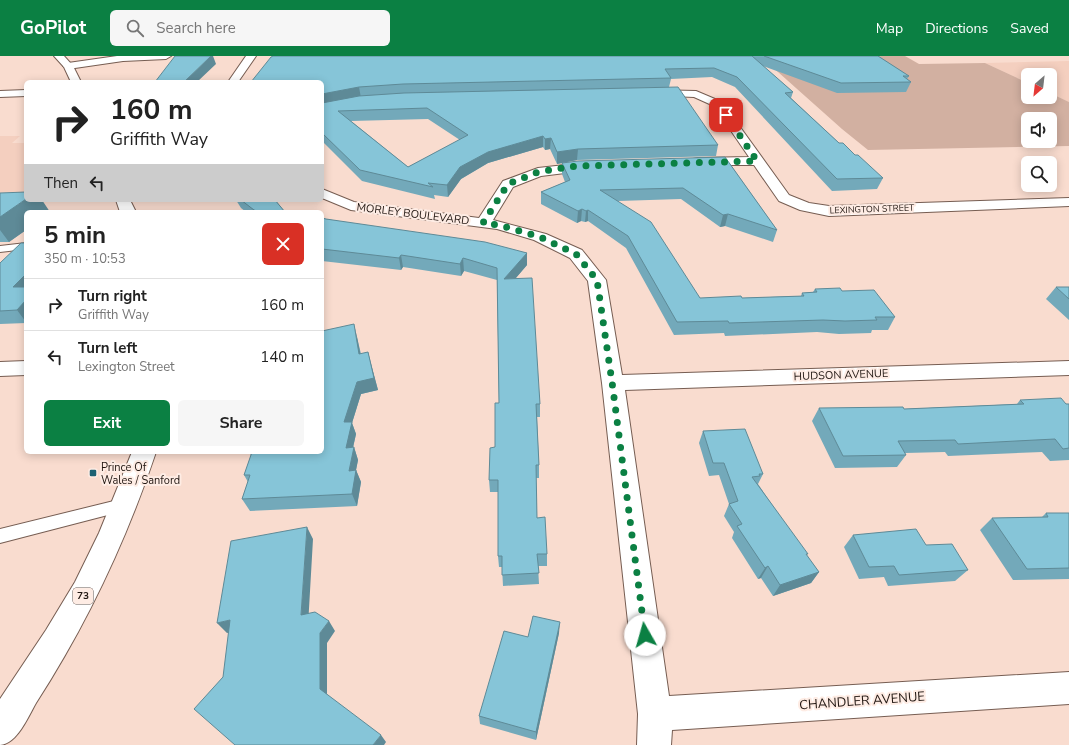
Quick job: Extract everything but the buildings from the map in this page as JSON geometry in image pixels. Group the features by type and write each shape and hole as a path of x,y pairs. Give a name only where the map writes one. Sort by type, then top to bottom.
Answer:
{"street":[{"path":"59,56 68,66 75,80"},
{"path":"68,66 123,58 166,56"},
{"path":"234,80 251,56"},
{"path":"0,94 24,93"},
{"name":"LEXINGTON STREET","path":"643,93 696,94 718,104 784,198 805,207 829,211 1069,202"},
{"path":"686,163 757,161"},
{"path":"483,223 508,184 538,172 576,166 608,165"},
{"name":"MORLEY BOULEVARD","path":"324,194 351,206 499,225 540,237 576,254 597,280 612,382 654,729"},
{"path":"0,369 24,368"},
{"name":"HUDSON AVENUE","path":"612,382 1069,368"},
{"name":"73","path":"0,729 47,659 75,611 126,504 143,454"},
{"name":"CHANDLER AVENUE","path":"654,729 1069,688"}],"lane":[{"path":"0,249 24,246"},
{"path":"0,536 126,504"}],"shaded area":[{"path":"760,56 905,56 919,64 985,63 1021,80 1021,104 1057,104 1057,96 1069,102 1069,146 1057,146 1057,112 1021,112 1021,147 868,150 842,129"},
{"path":"1069,61 1069,102 1057,96 1057,68 1021,68 1021,80 985,63"},
{"path":"0,136 20,136 12,143 24,143 24,202 37,202 0,204"}],"place":[{"name":"Prince Of Wales / Sanford","path":"93,473"}],"route":[{"path":"645,635 597,280 576,254 540,237 499,225 483,223 508,184 538,172 576,166 757,161 726,115"}]}
